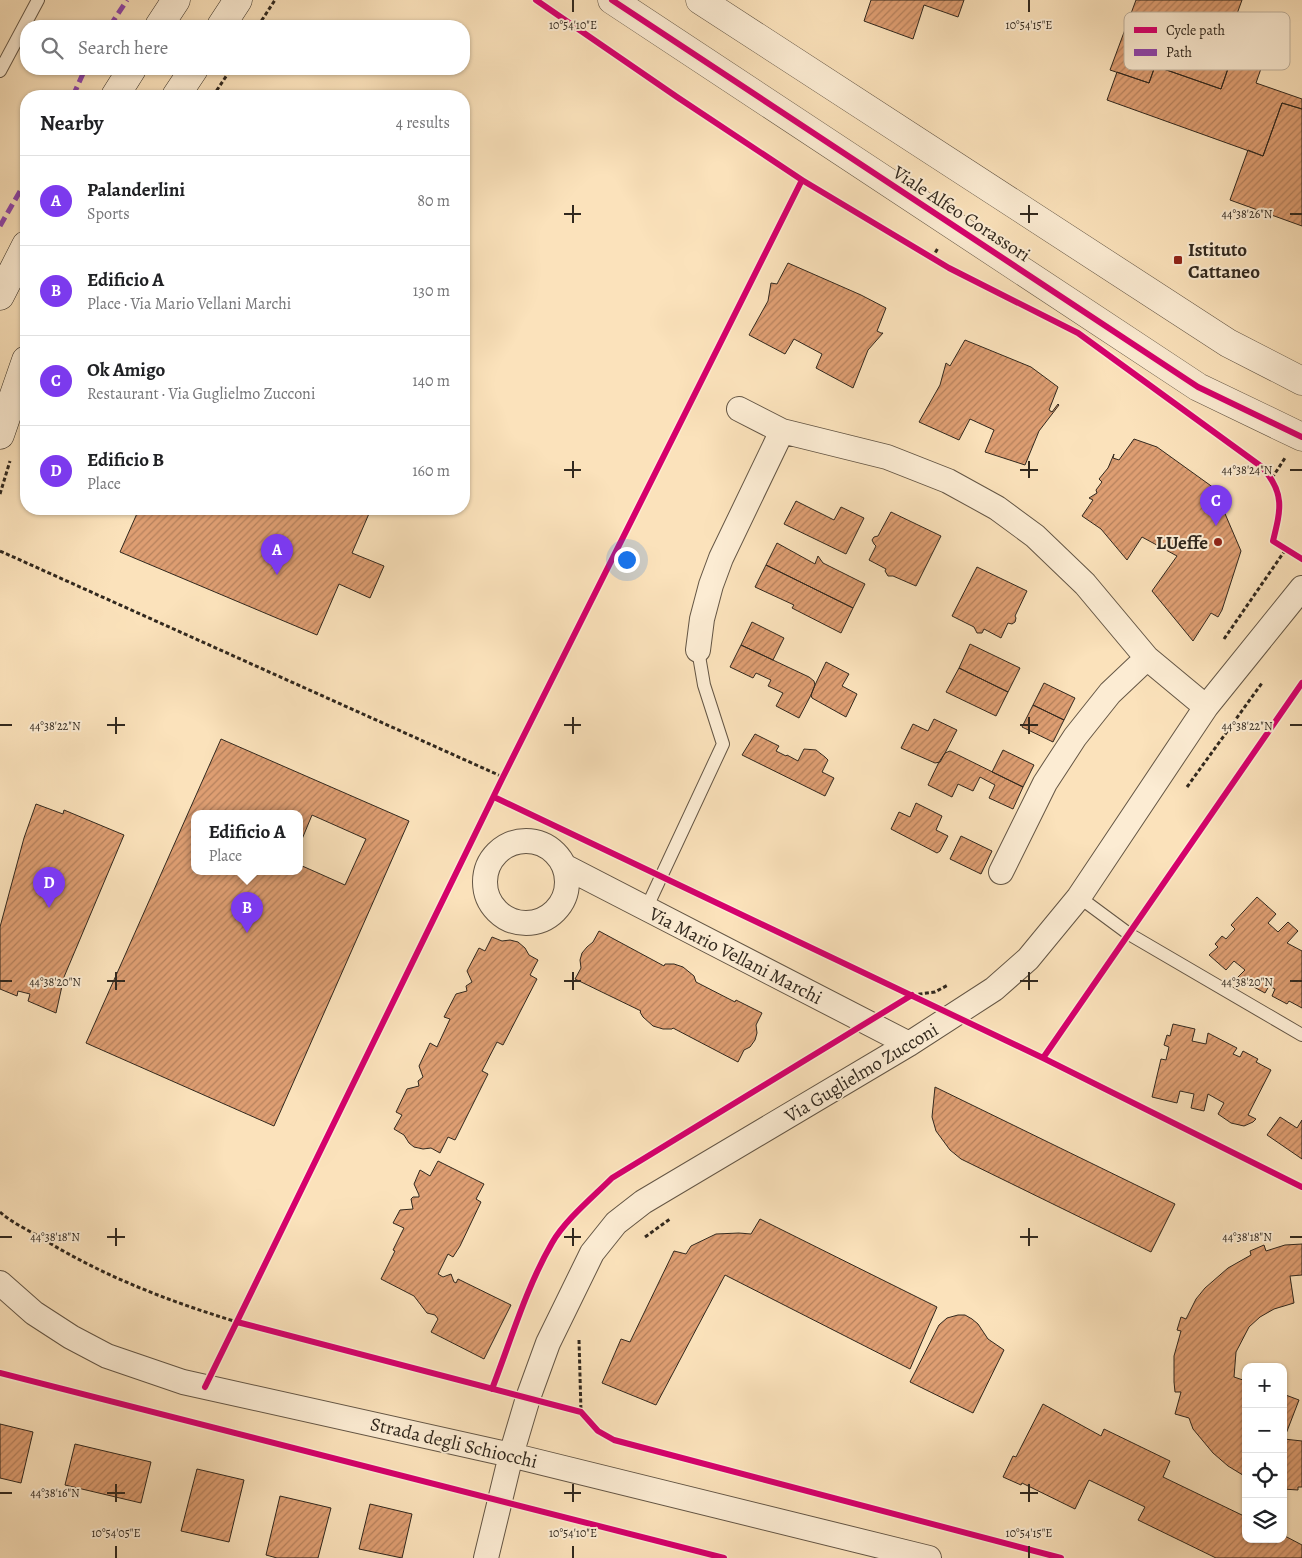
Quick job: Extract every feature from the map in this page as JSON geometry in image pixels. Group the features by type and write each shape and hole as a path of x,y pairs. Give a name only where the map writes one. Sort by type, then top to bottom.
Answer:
{"street":[{"path":"163,20 176,0"},
{"path":"225,20 238,0"},
{"name":"Viale Alfeo Corassori","path":"612,0 1198,387 1302,437"},
{"name":"Viale Alfeo Corassori","path":"700,0 1228,343 1302,381"},
{"path":"119,90 128,75"},
{"path":"180,90 190,75"},
{"path":"0,296 20,257"},
{"path":"0,435 20,377"},
{"path":"739,409 782,431 887,457 948,481 997,508 1034,536 1085,584 1147,658 1206,707"},
{"path":"698,650 702,619 711,585 721,558 782,431"},
{"name":"Via Guglielmo Zucconi","path":"486,1558 528,1398 548,1343 592,1253 616,1223 643,1202 909,1044 994,990 1028,959 1079,897 1206,707 1302,588"},
{"path":"1001,872 1045,783 1075,737 1110,693 1147,658"},
{"name":"Via Mario Vellani Marchi","path":"564,866 909,1044"},
{"name":"Strada degli Schiocchi","path":"0,1283 34,1313 71,1337 107,1356 183,1382 512,1454 918,1557"}],"lane":[{"path":"27,20 38,0"},
{"path":"0,71 20,34"},
{"path":"646,909 723,744 704,685 698,650"},
{"path":"1079,897 1128,934 1302,1035"}],"path":[{"path":"262,20 275,0"},
{"path":"217,90 226,75"},
{"path":"1221,644 1286,549"},
{"path":"0,551 503,777"},
{"path":"912,996 935,992 956,981"},
{"path":"0,1212 91,1267 125,1282 237,1322"}],"building":[{"path":"871,0 964,0 958,17 924,5 913,39 864,21"},
{"path":"1136,0 1242,0 1238,12 1132,12"},
{"path":"1124,32 1124,70 1154,70 1149,83 1110,70"},
{"path":"1154,70 1166,70 1221,89 1228,70 1260,70 1256,83 1302,99 1302,109 1282,103 1263,156 1107,100 1117,72 1149,83"},
{"path":"1166,70 1228,70 1221,89"},
{"path":"1282,103 1302,109 1302,226 1230,200 1248,150 1263,156"},
{"path":"788,263 886,308 877,331 883,333 868,350 853,388 816,368 822,354 794,339 785,354 749,335 768,301 771,283 777,284"},
{"path":"965,340 1031,367 1058,387 1049,410 1052,412 1059,405 1039,431 1025,465 985,452 994,430 970,419 959,440 919,422 940,385 946,363 950,366"},
{"path":"1134,439 1157,447 1214,488 1241,551 1222,610 1218,617 1211,613 1193,641 1152,591 1177,556 1142,537 1127,560 1101,529 1082,516 1093,500 1089,498 1097,493 1096,490 1102,482 1099,479 1108,468 1114,454 1113,458 1119,460"},
{"path":"796,501 834,520 841,507 864,518 846,554 784,524"},
{"path":"891,512 941,536 916,586 893,576 888,576 885,571 886,569 869,560 876,546 872,540 878,536"},
{"path":"136,515 368,515 352,553 384,566 370,598 339,584 317,635 120,552"},
{"path":"777,543 815,564 818,556 823,563 865,584 853,608 766,565"},
{"path":"766,565 853,608 841,633 792,608 794,605 755,587"},
{"path":"977,567 1027,591 1015,616 1015,622 1012,624 1008,623 1001,638 984,629 982,633 977,633 974,627 952,616"},
{"path":"752,622 784,638 773,660 741,645"},
{"path":"970,644 1020,668 1008,692 959,668"},
{"path":"741,645 814,681 815,685 811,695 799,718 776,706 783,693 768,686 771,680 756,673 753,678 730,667"},
{"path":"826,662 849,674 842,686 857,694 846,717 812,698 811,695"},
{"path":"959,668 1008,692 996,716 946,692"},
{"path":"1044,683 1075,698 1064,720 1033,705"},
{"path":"1033,705 1064,720 1053,742 1022,727"},
{"path":"934,719 957,730 940,762 935,763 901,748 913,724 928,731"},
{"path":"755,734 779,746 776,751 798,761 804,749 816,750 825,757 828,760 822,772 834,778 825,796 742,755"},
{"path":"221,739 409,821 274,1126 86,1043"},
{"path":"1003,750 1034,765 1023,787 992,772"},
{"path":"950,751 1023,787 1013,809 989,798 995,785 980,777 973,791 958,784 952,797 928,785 939,762 945,753"},
{"path":"916,803 942,816 936,830 948,836 937,853 891,829 899,812 910,817"},
{"path":"36,804 63,814 64,810 124,835 64,977 56,1013 28,1001 30,994 18,991 17,996 0,989 0,927 24,838"},
{"path":"961,836 992,851 981,874 950,859"},
{"path":"1257,897 1276,914 1268,923 1278,932 1288,922 1298,931 1287,943 1302,951 1302,1008 1289,1001 1287,1004 1272,996 1275,989 1269,986 1265,993 1237,978 1245,970 1234,961 1226,970 1209,955 1218,947 1215,944 1222,936 1226,939 1235,929 1231,925"},
{"path":"599,931 664,966 665,964 674,964 683,967 694,976 696,982 735,1002 736,1000 762,1013 756,1025 757,1033 755,1040 750,1047 744,1050 738,1062 673,1028 663,1029 653,1026 643,1017 641,1011 575,979 581,968 580,960 582,953 593,942"},
{"path":"492,937 502,941 518,942 529,955 538,960 530,975 537,979 503,1045 497,1042 482,1071 488,1074 455,1140 448,1137 440,1153 431,1148 414,1147 404,1135 394,1129 402,1115 396,1112 407,1089 419,1086 418,1081 423,1077 419,1066 430,1043 437,1047 450,1019 444,1017 456,994 467,991 466,986 472,982 467,971 479,948 485,951"},
{"path":"1173,1024 1195,1029 1192,1041 1206,1044 1208,1033 1237,1048 1233,1054 1240,1057 1243,1051 1258,1059 1256,1062 1271,1070 1248,1115 1256,1119 1253,1122 1244,1126 1231,1123 1218,1114 1224,1103 1208,1094 1204,1111 1191,1108 1194,1094 1180,1091 1177,1103 1152,1097 1161,1059 1166,1060 1169,1047 1164,1045 1167,1035 1170,1036"},
{"path":"935,1087 1175,1204 1151,1252 961,1159 950,1150 936,1131 932,1117"},
{"path":"1280,1117 1297,1128 1302,1120 1302,1159 1267,1135"},
{"path":"438,1161 484,1184 476,1199 481,1202 460,1246 453,1257 448,1254 438,1274 443,1277 451,1274 454,1282 456,1283 458,1279 511,1305 484,1359 431,1332 438,1319 435,1315 427,1313 414,1296 381,1279 404,1228 393,1223 400,1210 413,1209 411,1199 419,1197 414,1184 420,1170 430,1176"},
{"path":"760,1219 937,1307 910,1369 725,1275 656,1405 602,1383 621,1339 630,1342 674,1251 686,1254 691,1246 716,1234 751,1234"},
{"path":"1302,1244 1302,1275 1290,1276 1294,1303 1274,1309 1260,1317 1249,1327 1236,1352 1234,1377 1242,1380 1242,1475 1213,1453 1193,1429 1189,1418 1175,1414 1181,1392 1175,1392 1174,1382 1174,1356 1181,1331 1177,1330 1181,1317 1186,1319 1196,1299 1205,1288 1228,1268 1251,1255 1250,1251 1264,1245 1266,1251 1285,1245"},
{"path":"965,1315 972,1319 978,1324 988,1339 1004,1350 973,1413 910,1382 939,1325 947,1318"},
{"path":"1287,1396 1299,1400 1287,1431"},
{"path":"1043,1404 1101,1436 1104,1429 1170,1461 1163,1477 1242,1515 1242,1543 1287,1543 1287,1537 1302,1545 1302,1558 1216,1558 1138,1520 1145,1507 1089,1480 1075,1509 1022,1483 1021,1485 1003,1477 1013,1456 1016,1457"},
{"path":"0,1424 33,1432 21,1483 0,1478"},
{"path":"1287,1439 1302,1441 1302,1487 1298,1487 1298,1490 1287,1489"},
{"path":"75,1444 151,1462 141,1503 65,1485"},
{"path":"197,1469 244,1480 229,1542 181,1531"},
{"path":"280,1496 331,1508 318,1558 277,1558 266,1555"},
{"path":"370,1504 412,1514 402,1558 359,1549"}],"marked path":[{"path":"114,20 127,0"},
{"path":"76,90 82,75"},
{"path":"0,226 20,191"}],"cycle path":[{"path":"536,0 802,180 949,268 1078,333 1262,467 1275,485 1278,493 1278,520 1273,541 1302,559"},
{"path":"612,0 1198,387 1302,437"},
{"path":"205,1387 503,777 802,180"},
{"path":"1043,1058 1302,683"},
{"path":"494,797 1043,1058 1302,1187"},
{"path":"492,1389 534,1278 552,1243 572,1217 612,1178 912,995"},
{"path":"237,1322 581,1412 598,1431 614,1440 1061,1558"},
{"path":"0,1373 724,1558"}],"place":[{"name":"Istituto Cattaneo","path":"1178,260"},
{"name":"Ok Amigo","path":"1216,526"},
{"name":"LUeffe","path":"1218,542"},
{"name":"Palanderlini","path":"277,575"},
{"name":"Edificio B","path":"49,908"},
{"name":"Edificio A","path":"247,933"}]}
